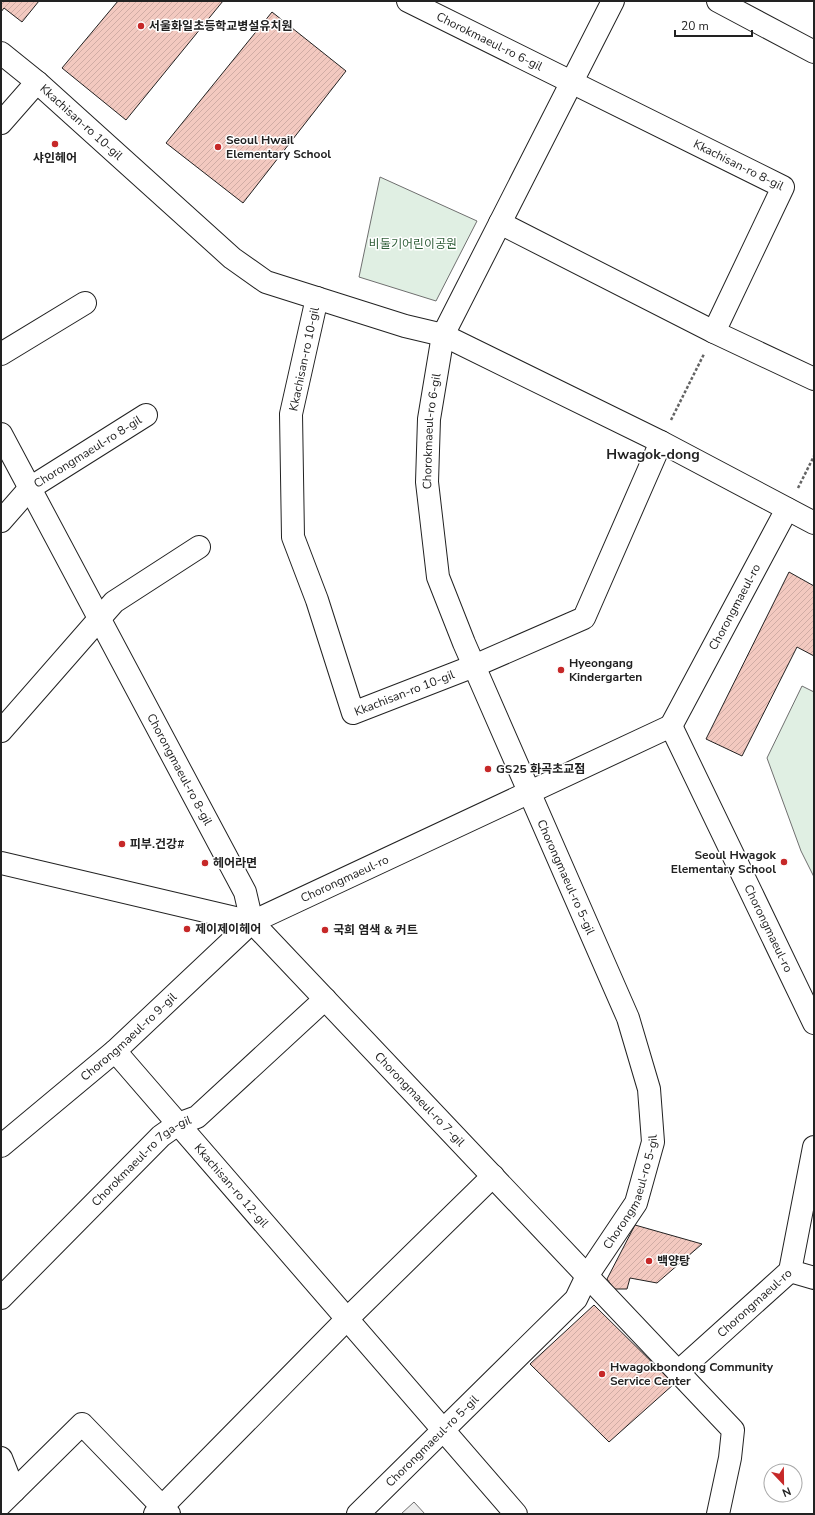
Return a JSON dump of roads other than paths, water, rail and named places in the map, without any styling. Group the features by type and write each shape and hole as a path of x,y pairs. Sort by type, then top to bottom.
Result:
{"street":[{"name":"Chorokmaeul-ro 6-gil","path":"408,1 571,82"},
{"name":"Chorokmaeul-ro 6-gil","path":"529,792 474,666 438,577 427,482 429,419 443,335 613,1"},
{"path":"718,1 814,52"},
{"name":"Kkachisan-ro 10-gil","path":"1,52 37,82 232,258 266,282 405,326 443,335 661,442 814,523"},
{"path":"1,123 37,82"},
{"name":"Kkachisan-ro 8-gil","path":"571,82 783,186 714,332"},
{"path":"500,223 714,332 814,379"},
{"name":"Kkachisan-ro 10-gil","path":"317,298 291,414 293,537 317,600 353,713 474,666 584,618 661,442"},
{"path":"1,354 85,303"},
{"name":"Chorongmaeul-ro 8-gil","path":"30,488 146,415"},
{"name":"Chorongmaeul-ro 8-gil","path":"1,434 245,892 252,922"},
{"path":"1,521 30,488"},
{"name":"Chorongmaeul-ro","path":"252,922 671,726 787,509"},
{"path":"1,731 114,602 199,547"},
{"name":"Chorongmaeul-ro","path":"671,726 814,1023"},
{"name":"Chorongmaeul-ro 5-gil","path":"358,1514 576,1299 587,1276 636,1203 653,1142 649,1090 628,1018 529,792"},
{"path":"1,863 252,922"},
{"name":"Chorongmaeul-ro 7-gil","path":"252,922 587,1276"},
{"name":"Chorongmaeul-ro 9-gil","path":"1,1146 115,1051 252,922"},
{"name":"Chorokmaeul-ro 7ga-gil","path":"1,1298 162,1136 178,1124 197,1117 325,999"},
{"name":"Kkachisan-ro 12-gil","path":"115,1051 516,1514"},
{"name":"Chorongmaeul-ro","path":"678,1372 790,1271 814,1147"},
{"path":"7,1498 82,1424 162,1512 347,1319 493,1176"},
{"path":"790,1271 814,1278"},
{"path":"587,1276 733,1430 730,1458 718,1514"},
{"path":"1,1458 7,1498"}],"place":[{"name":"서울화일초등학교병설유치원","path":"141,26"},
{"name":"샤인헤어","path":"55,144"},
{"name":"Seoul Hwail Elementary School","path":"218,147"},
{"name":"Hyeongang Kindergarten","path":"561,670"},
{"name":"GS25 화곡초교점","path":"488,769"},
{"name":"피부.건강#","path":"122,844"},
{"name":"Seoul Hwagok Elementary School","path":"784,862"},
{"name":"헤어라면","path":"205,863"},
{"name":"제이제이헤어","path":"187,929"},
{"name":"국희 염색 & 커트","path":"325,930"},
{"name":"백양탕","path":"649,1261"},
{"name":"Hwagokbondong Community Service Center","path":"602,1374"}],"district":[{"name":"Hwagok-dong","path":"653,454"}],"park label":[{"name":"비둘기어린이공원","path":"413,244"}]}
